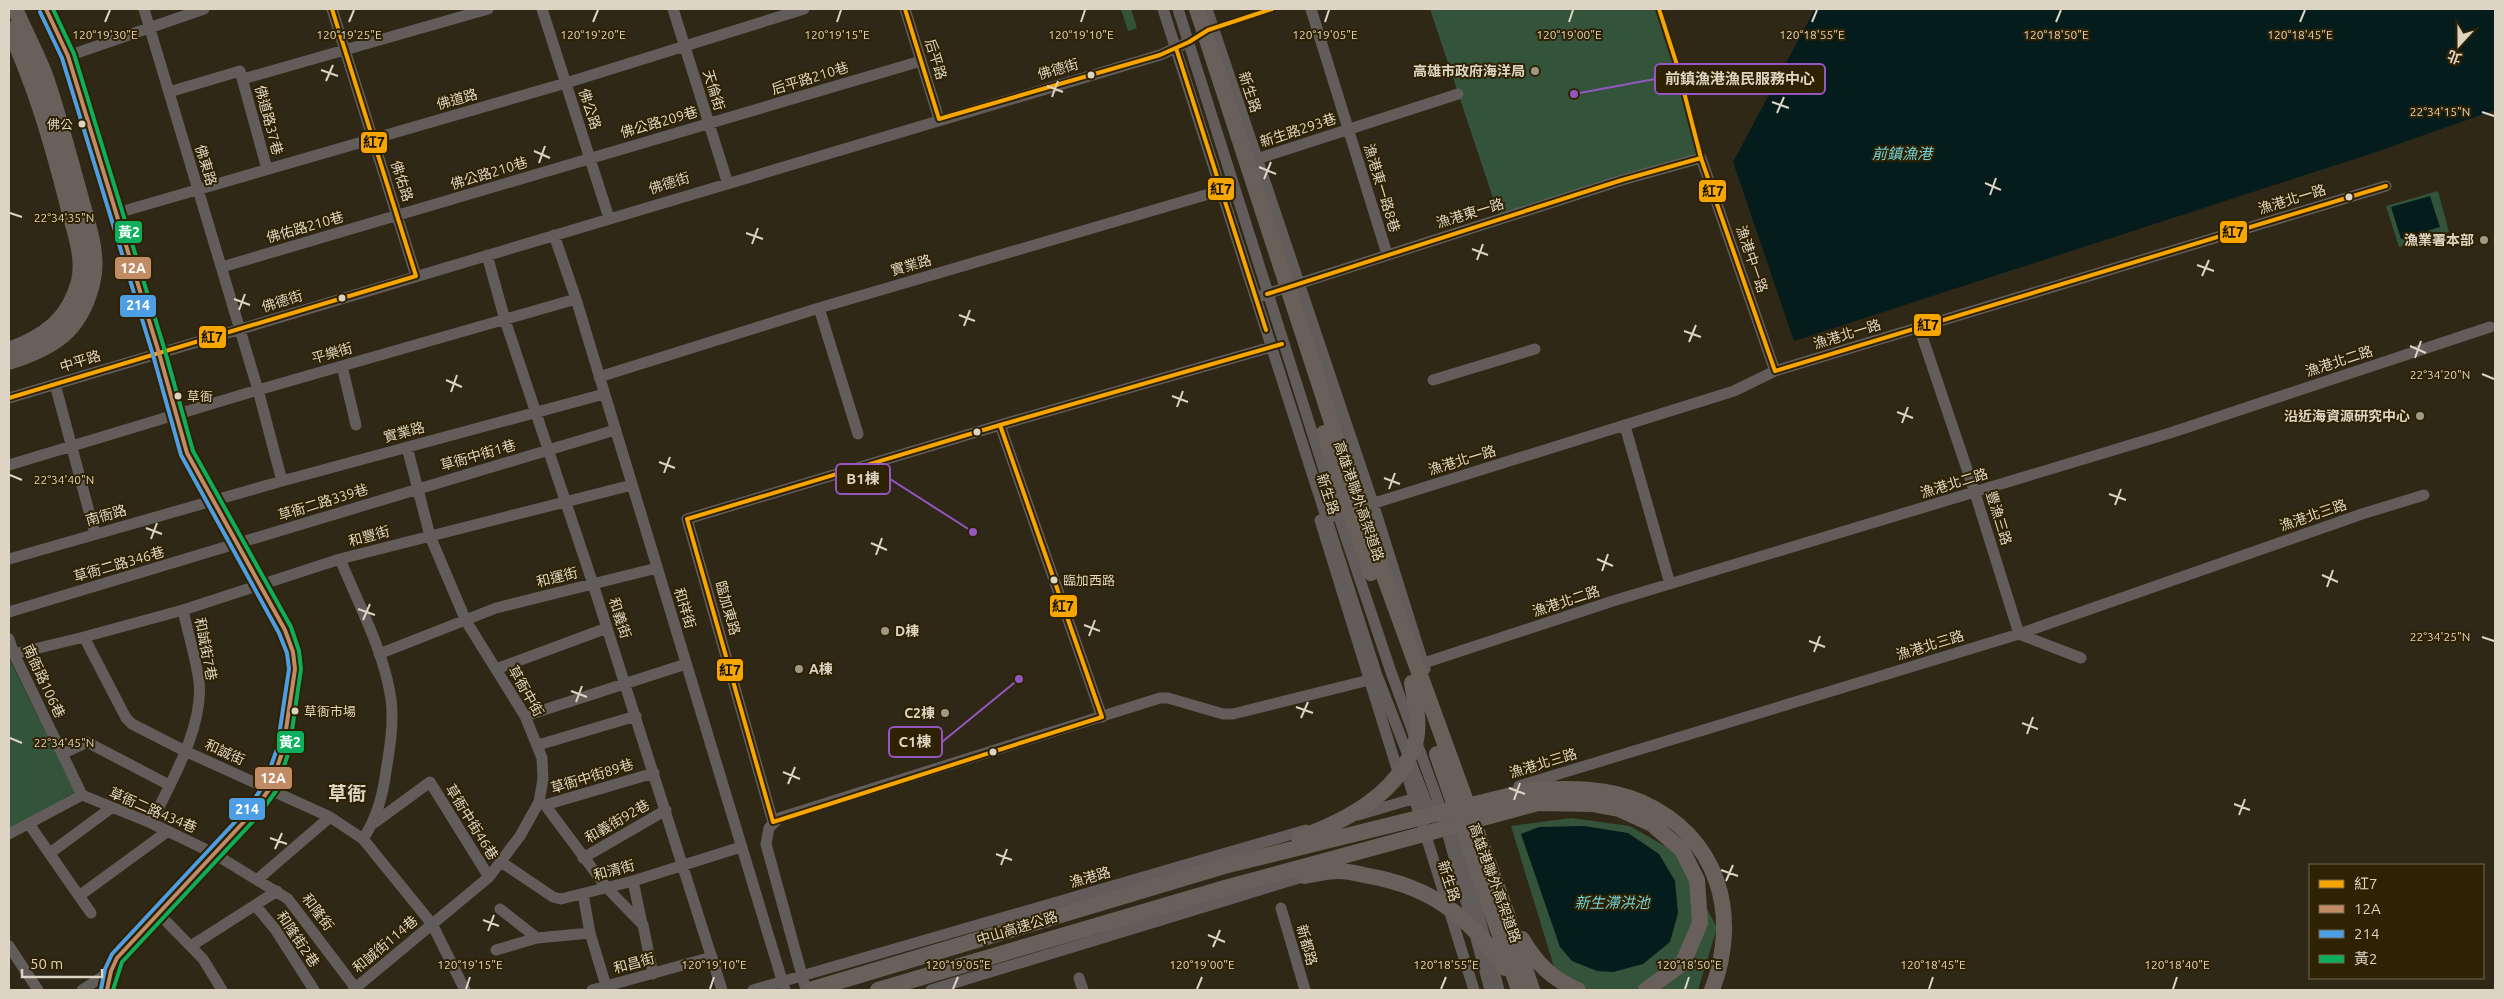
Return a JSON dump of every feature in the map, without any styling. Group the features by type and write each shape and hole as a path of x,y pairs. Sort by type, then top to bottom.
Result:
{"highway":[{"path":"9,362 45,349 63,336 78,317 90,292 94,275 93,248 67,148 46,78 15,9"},
{"name":"高雄港聯外高架道路","path":"1188,9 1353,524 1412,683 1518,990"},
{"name":"高雄港聯外高架道路","path":"1197,9 1364,522 1508,918 1532,990"},
{"path":"9,29 26,67 55,156 76,239 80,265 79,280 72,299 51,329 34,340 9,350"},
{"path":"1224,866 1328,828 1371,802 1391,784 1408,760 1416,739 1417,714 1412,683"},
{"path":"1224,866 1532,790 1570,788 1607,792 1639,801 1662,813 1690,835 1714,870 1723,902 1725,925 1724,950 1712,990"},
{"path":"1225,888 1538,803 1592,804 1619,809 1652,824 1682,850 1698,880 1700,923 1683,963 1646,990"},
{"name":"中山高速公路","path":"806,983 1224,866"},
{"path":"1225,888 1340,871 1409,886 1431,895 1467,921 1489,944 1518,990"},
{"name":"中山高速公路","path":"878,990 1225,888"},
{"path":"1508,918 1532,956 1557,981 1578,990"}],"street":[{"path":"46,9 68,56 159,353 187,454 285,630 293,652 295,669 282,750 270,788 262,802 117,958 111,971 108,990"},
{"name":"佛東路","path":"144,9 258,390"},
{"path":"68,56 204,9"},
{"name":"佛佑路","path":"332,9 416,276"},
{"path":"169,92 240,71 243,79 488,9"},
{"name":"佛公路","path":"542,9 609,218"},
{"name":"天倫街","path":"673,9 727,181"},
{"name":"佛道路","path":"117,213 566,83 804,9"},
{"name":"后平路","path":"905,9 939,119"},
{"name":"新生路","path":"1157,9 1173,49"},
{"name":"新生路","path":"1162,9 1217,191 1257,297 1329,517 1374,679 1415,798 1423,840 1467,990"},
{"name":"新生路","path":"1178,9 1233,187 1268,348 1329,517 1391,672 1435,792 1446,808"},
{"name":"新生路","path":"1207,9 1373,503 1424,663 1446,808 1490,990"},
{"name":"漁港東一路8巷","path":"1311,9 1388,254"},
{"name":"佛德街","path":"159,353 554,235 727,181 1173,49 1188,42"},
{"name":"后平路210巷","path":"708,124 921,60"},
{"name":"佛道路37巷","path":"243,79 267,169"},
{"name":"新生路293巷","path":"1257,159 1458,94"},
{"name":"佛公路209巷","path":"590,158 708,124"},
{"name":"佛公路210巷","path":"397,216 590,158"},
{"name":"漁港東一路","path":"1257,297 1622,180 1701,158"},
{"name":"漁港中一路","path":"1701,158 1775,371"},
{"name":"漁港北一路","path":"1329,517 1734,391 1775,371 2386,186"},
{"name":"實業路","path":"599,377 818,308 1233,187"},
{"name":"佛佑路210巷","path":"222,267 397,216"},
{"name":"和祥街","path":"554,235 576,300 784,986"},
{"name":"和義街","path":"487,255 505,320 636,716 722,990"},
{"name":"平樂街","path":"9,465 258,390 576,300"},
{"path":"818,308 858,434"},
{"name":"漁港北二路","path":"1424,663 1670,584 1975,493 2170,432 2490,327"},
{"name":"豐漁三路","path":"1919,328 1975,493 2019,634"},
{"path":"1102,717 1000,425 1268,348"},
{"path":"1432,380 1534,349"},
{"name":"中平路","path":"9,398 159,353"},
{"path":"342,366 356,425"},
{"path":"55,384 95,534"},
{"path":"258,390 282,481"},
{"name":"實業路","path":"212,501 407,446 604,394"},
{"name":"臨加東路","path":"773,822 687,519 1000,425"},
{"path":"1625,426 1670,584"},
{"name":"草衙中街1巷","path":"416,489 615,430"},
{"name":"草衙中街","path":"407,446 416,489 430,536 466,621 526,716 542,758 542,803 489,877 432,924"},
{"name":"和豐街","path":"363,838 374,823 385,779 392,737 391,698 379,654 340,559 632,485"},
{"name":"草衙二路339巷","path":"238,545 416,489"},
{"name":"漁港北三路","path":"1446,808 2019,634 2362,514 2424,495"},
{"name":"南衙路","path":"9,559 212,501"},
{"name":"草衙二路346巷","path":"9,612 238,545"},
{"path":"14,654 183,610 340,559"},
{"name":"和運街","path":"379,654 496,608 657,568"},
{"name":"和誠街7巷","path":"151,823 185,751 198,709 199,683 183,610"},
{"path":"496,669 607,628"},
{"path":"2019,634 2080,658"},
{"name":"和誠街","path":"84,637 126,718 132,724 185,751 270,788 330,817 363,838 432,924 465,990"},
{"name":"南衙路106巷","path":"9,639 14,654 82,795"},
{"path":"526,716 686,664"},
{"path":"806,990 806,983 766,844 766,836 773,822 1160,698 1168,698 1223,714 1233,714 1374,679"},
{"name":"新生路","path":"1374,679 1415,798"},
{"path":"538,745 636,716"},
{"path":"62,754 87,742 169,785"},
{"name":"草衙中街89巷","path":"542,803 654,773"},
{"name":"草衙中街46巷","path":"374,823 430,782 489,877"},
{"name":"漁港路","path":"753,990 806,983 1435,792"},
{"path":"9,834 82,795"},
{"name":"草衙二路434巷","path":"82,795 110,808 151,823 213,853"},
{"path":"1415,798 1430,807 1446,808"},
{"path":"542,803 607,888 642,925"},
{"path":"50,854 110,808"},
{"name":"和義街92巷","path":"583,858 666,810"},
{"path":"258,879 330,817"},
{"path":"29,824 90,913"},
{"path":"79,896 168,831"},
{"path":"931,990 1452,832"},
{"name":"新生路","path":"1452,832 1498,990"},
{"name":"新生路","path":"1423,840 1474,990"},
{"name":"和清街","path":"501,862 553,897 561,899 633,881 741,847"},
{"name":"和隆街","path":"213,853 288,899 356,989"},
{"path":"633,881 653,974"},
{"path":"191,946 276,891"},
{"path":"583,894 590,933 606,986"},
{"name":"和隆街2巷","path":"255,905 275,929 314,990"},
{"name":"新都路","path":"1281,908 1305,990"},
{"path":"500,909 538,938"},
{"path":"158,913 203,959 222,990"},
{"name":"和誠街114巷","path":"356,989 432,924"},
{"path":"496,950 538,938 590,933"},
{"path":"9,946 38,990"},
{"name":"和昌街","path":"592,990 712,957"},
{"path":"82,990 111,971"},
{"path":"1080,978 1083,990"}],"green space":[{"path":"1121,9 1131,9 1137,28 1128,31"},
{"path":"1430,9 1660,9 1701,158 1500,219"},
{"path":"2438,191 2449,232 2399,247 2386,206"},
{"path":"9,658 75,792 9,830"},
{"name":"新生滯洪池","path":"1571,818 1630,826 1680,855 1717,928 1698,990 1561,990 1511,826"}],"water":[{"name":"前鎮漁港","path":"1815,9 2495,9 2495,110 2373,153 1794,341 1733,162"},
{"path":"2430,196 2440,227 2401,239 2391,207"},
{"name":"新生滯洪池","path":"1584,826 1628,833 1659,854 1675,881 1678,913 1670,942 1643,964 1613,972 1597,971 1572,961 1560,947 1521,834 1539,827"}],"transit line":[{"name":"12A","path":"46,9 68,56 159,353 187,453 285,630 293,652 295,669 283,750 270,788 253,812 117,958 111,971 107,990"},
{"name":"黃2","path":"53,9 74,54 165,351 193,451 291,627 299,651 301,669 289,751 276,791 258,816 122,962 113,990"},
{"name":"紅7","path":"332,9 416,276"},
{"name":"紅7","path":"905,9 939,119"},
{"name":"紅7","path":"939,119 1160,55 1189,42 1208,30 1272,9"},
{"name":"紅7","path":"1659,9 1677,65 1701,158 1775,371"},
{"name":"214","path":"40,12 62,58 153,355 181,455 279,633 287,653 289,669 277,749 264,785 248,808 112,954 105,969 101,989"},
{"name":"紅7","path":"1176,48 1266,330"},
{"name":"紅7","path":"1267,294 1622,180 1701,158"},
{"name":"紅7","path":"1775,371 2386,186"},
{"name":"紅7","path":"9,398 416,276"},
{"name":"紅7","path":"687,519 1000,425 1282,344"},
{"name":"紅7","path":"1000,425 1102,717"},
{"name":"紅7","path":"687,519 773,822"},
{"name":"紅7","path":"773,822 1102,717"}],"place":[{"name":"高雄市政府海洋局","path":"1535,71"},
{"name":"前鎮漁港漁民服務中心","path":"1574,94"},
{"name":"佛公","path":"82,124"},
{"name":"漁業署本部","path":"2484,240"},
{"name":"草衙","path":"178,396"},
{"name":"沿近海資源研究中心","path":"2420,416"},
{"name":"B1棟","path":"973,532"},
{"name":"臨加西路","path":"1054,580"},
{"name":"D棟","path":"885,631"},
{"name":"A棟","path":"799,669"},
{"name":"C1棟","path":"1019,679"},
{"name":"草衙市場","path":"295,711"},
{"name":"C2棟","path":"945,713"}],"district":[{"name":"草衙","path":"347,793"}]}
